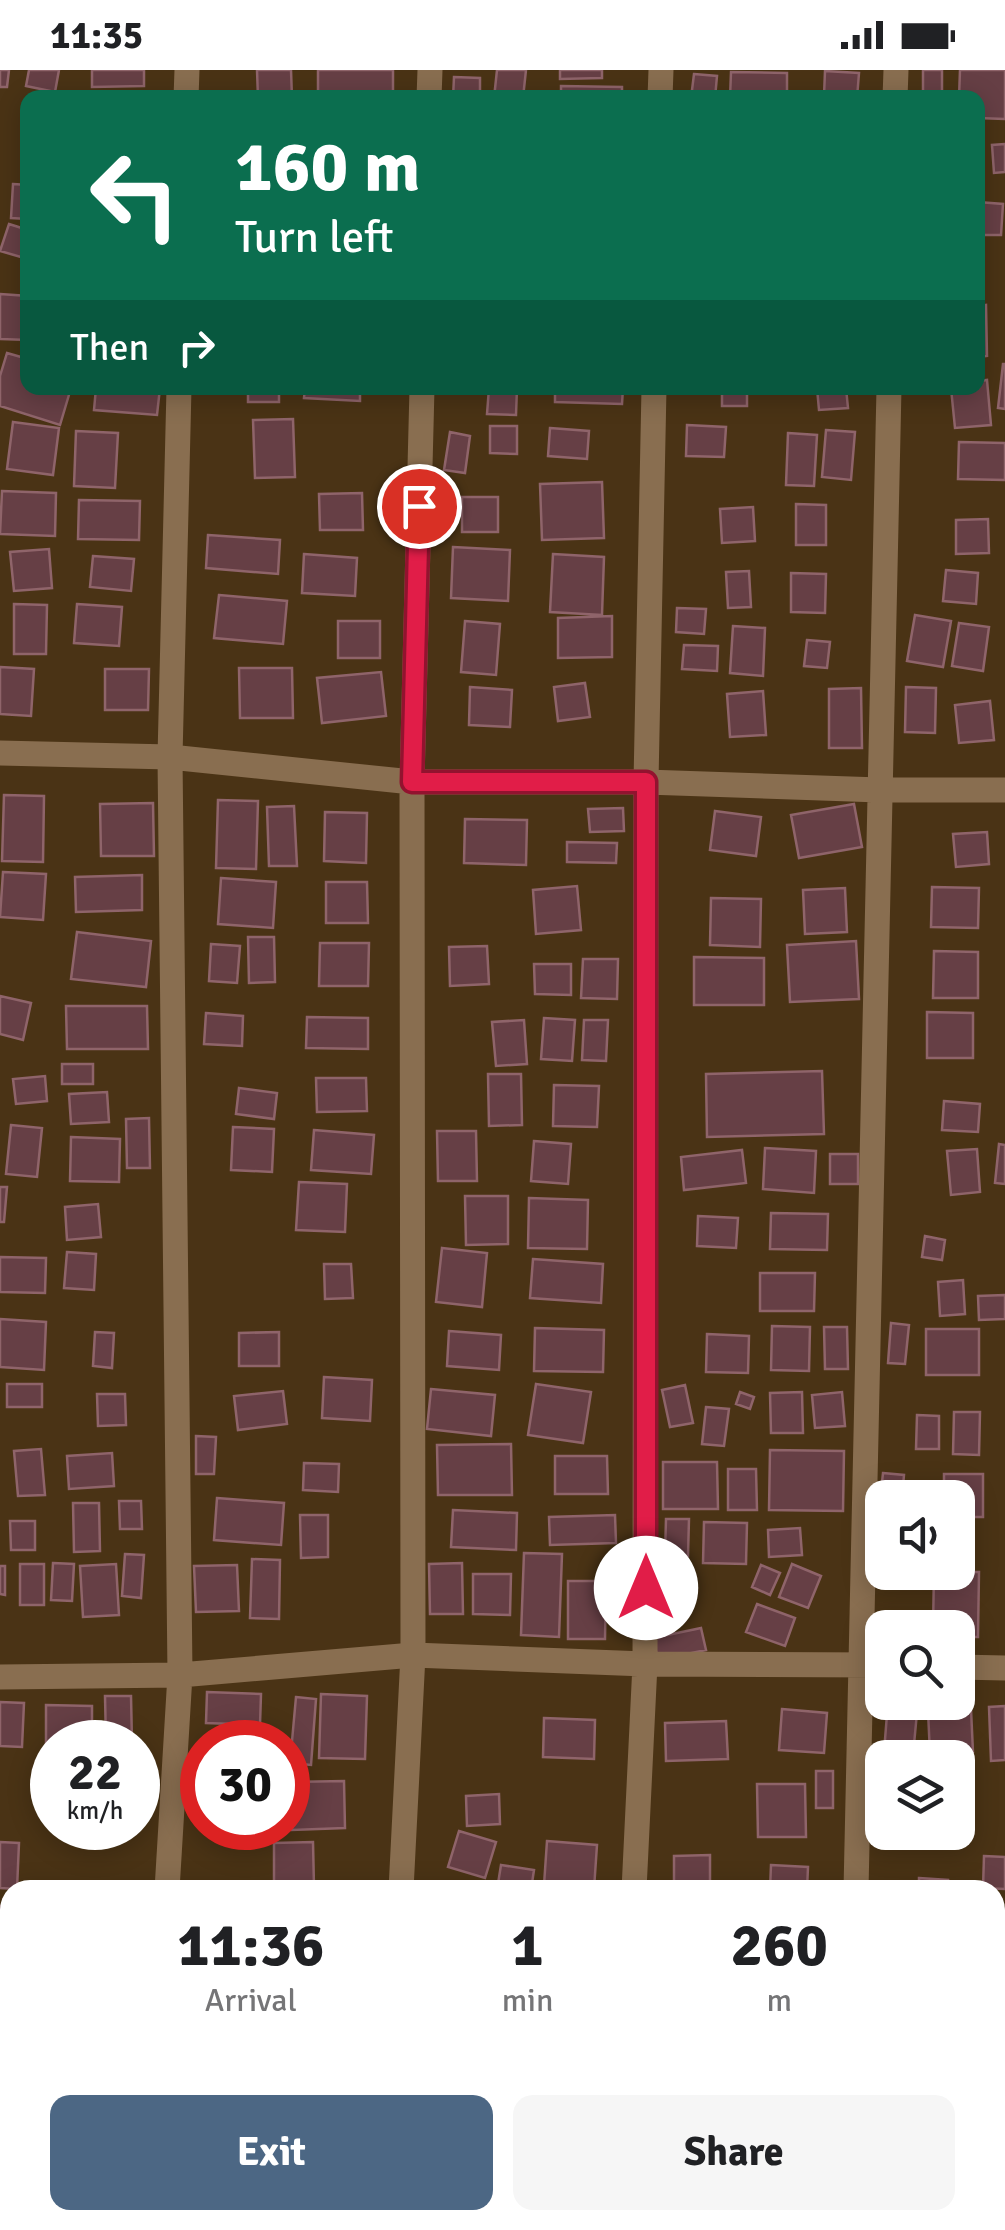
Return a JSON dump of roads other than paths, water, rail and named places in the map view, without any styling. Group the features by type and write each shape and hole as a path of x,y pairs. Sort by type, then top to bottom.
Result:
{"street":[{"path":"168,1880 180,1675 170,757 179,395"},
{"path":"402,1880 413,1655 412,782 422,395"},
{"path":"635,1880 646,1664 646,782 654,395"},
{"path":"872,1610 880,790 889,395"},
{"path":"0,753 170,757 412,782 646,782 1005,790"},
{"path":"0,1676 180,1675 413,1655 646,1664 865,1664"},
{"path":"975,1667 1005,1668"},
{"path":"857,1880 868,1720"}]}
